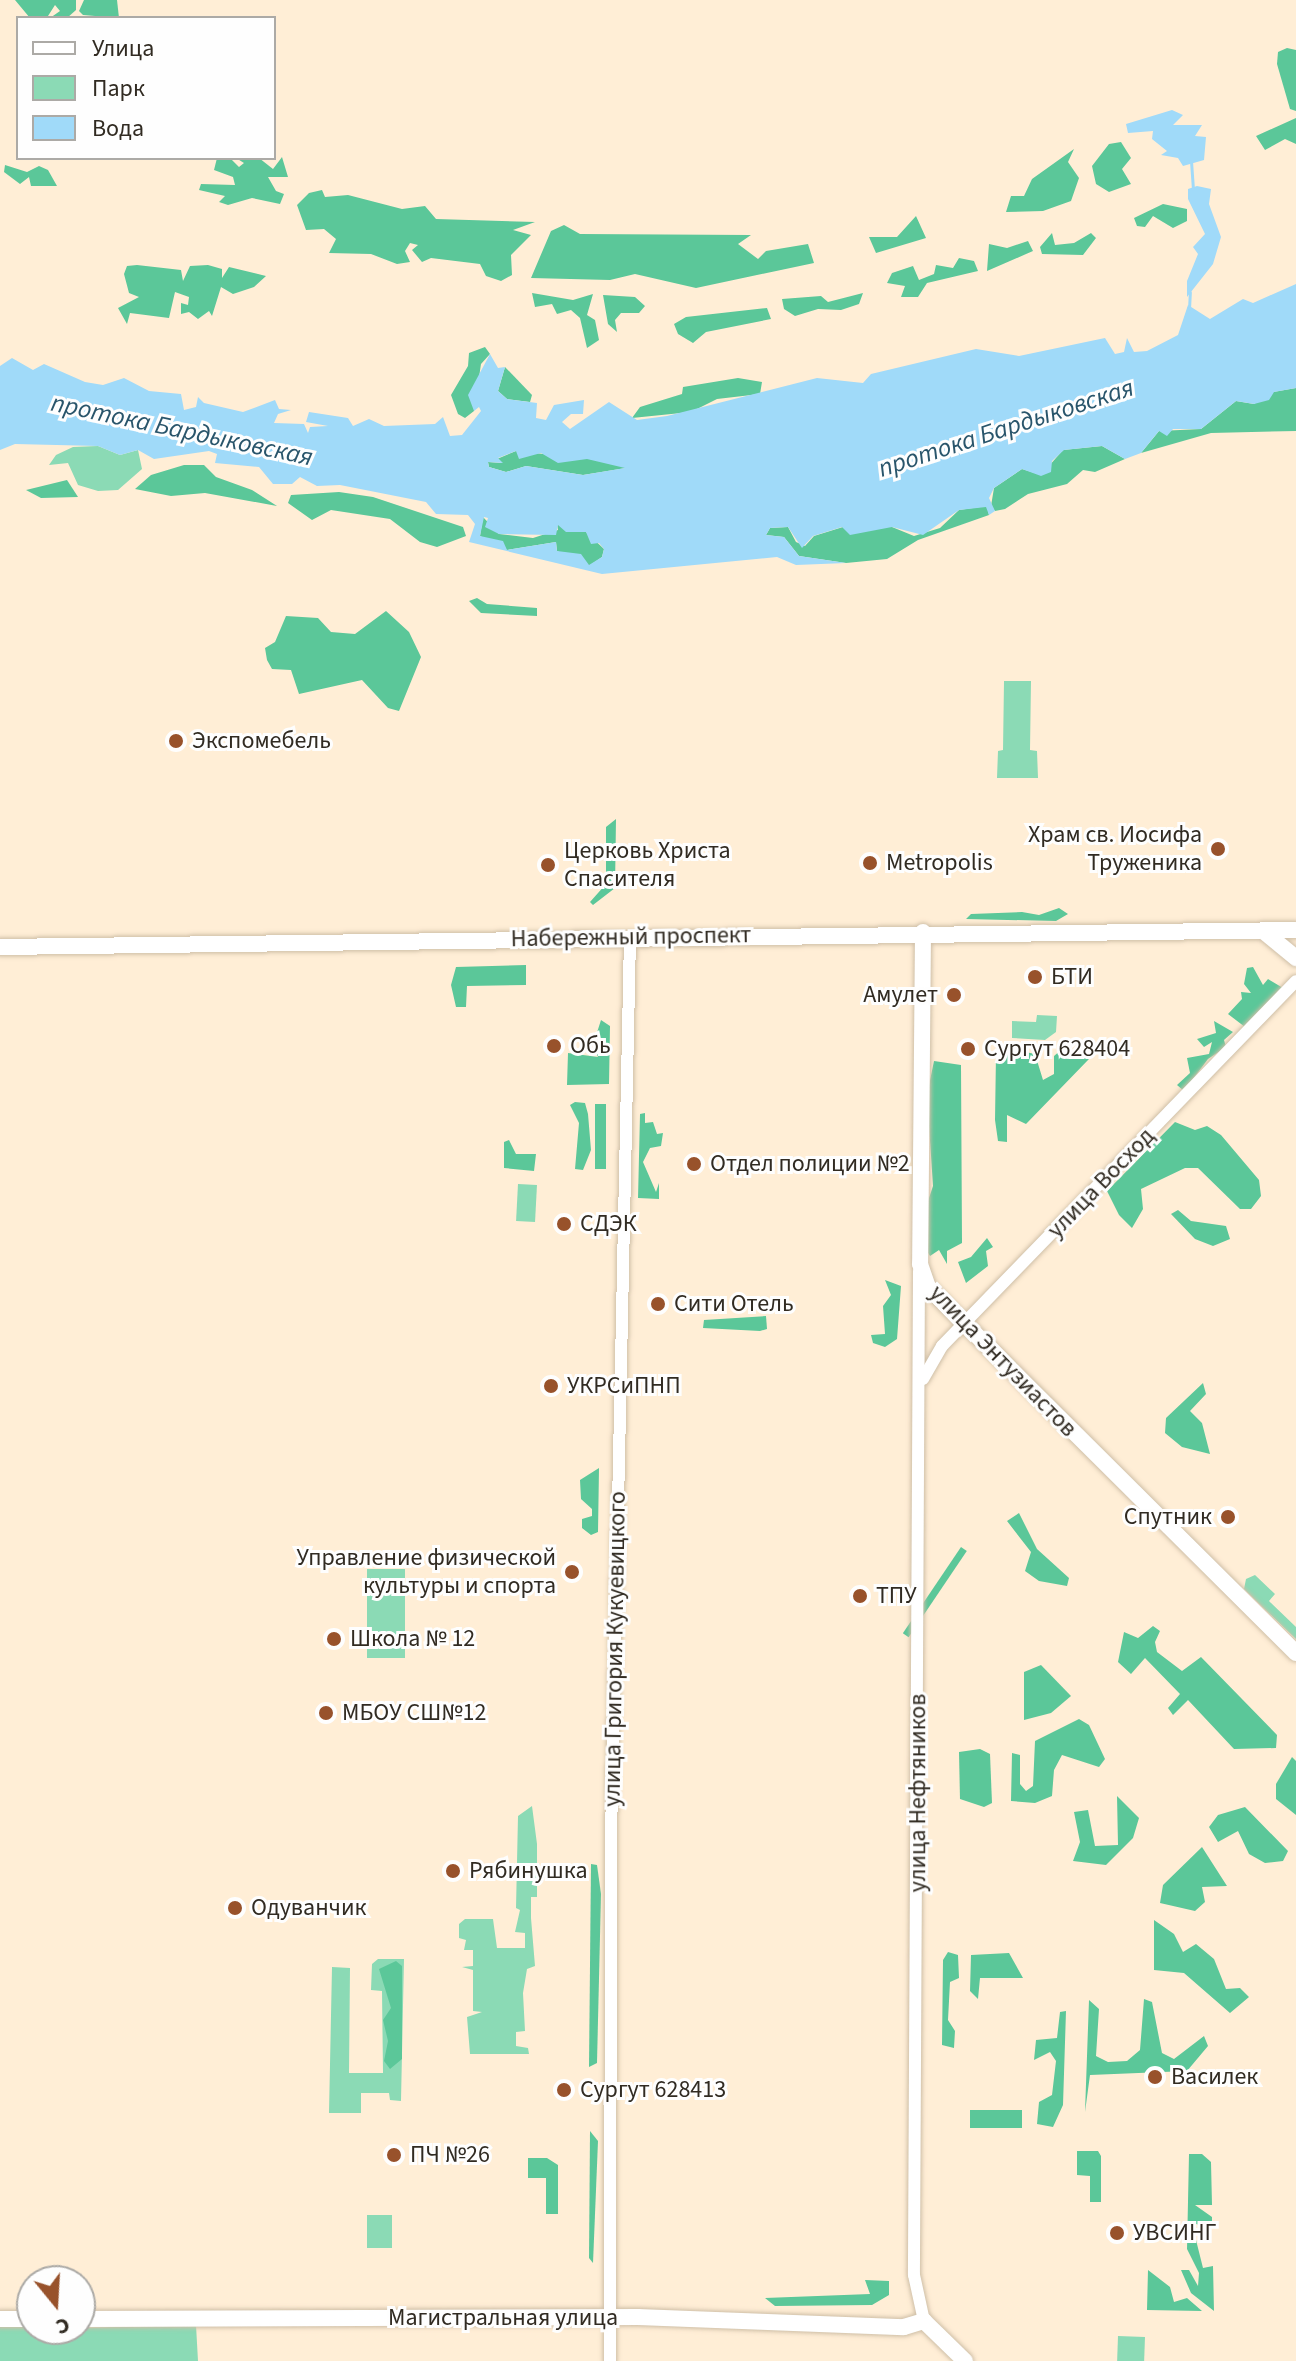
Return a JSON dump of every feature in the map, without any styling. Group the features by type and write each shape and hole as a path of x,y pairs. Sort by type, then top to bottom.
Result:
{"main road":[{"path":"1261,930 1296,958"},
{"name":"Набережный проспект","path":"0,947 923,932 1296,930"},
{"name":"улица Энтузиастов","path":"923,932 920,1264 928,1287 1296,1653"},
{"name":"Магистральная улица","path":"96,2319 609,2319 904,2327 924,2321"},
{"path":"924,2321 965,2361"}],"street":[{"name":"улица Григория Кукуевицкого","path":"610,2361 611,1821 630,937"},
{"name":"улица Восход","path":"919,1394 934,1355 1296,981"},
{"name":"улица Нефтяников","path":"920,1264 914,2275 916,2301 924,2321"}],"green space":[{"path":"15,0 76,0 76,10 69,16 53,16 60,11 55,5 48,16 28,16"},
{"path":"84,0 117,0 119,16 83,15 79,11"},
{"path":"1287,48 1296,50 1296,111 1290,109 1277,64 1278,52"},
{"path":"1296,118 1296,144 1285,139 1265,150 1256,136"},
{"path":"1121,142 1131,158 1122,169 1131,184 1109,192 1096,184 1092,166 1109,144"},
{"path":"1074,149 1068,162 1079,178 1071,201 1043,211 1006,212 1011,196 1024,196 1032,179"},
{"path":"282,157 288,177 268,177 276,191 284,194 280,204 252,198 228,205 219,202 225,196 199,190 201,184 235,185 233,177 214,170 216,160 232,160 239,167 244,163 239,160 262,160 273,169"},
{"path":"5,165 27,172 39,166 48,170 57,186 31,186 29,177 20,184 4,172"},
{"path":"322,190 325,197 348,195 402,209 425,206 436,219 535,222 513,230 531,235 511,255 512,275 501,281 486,276 480,264 431,258 422,262 412,250 418,245 410,243 405,251 410,262 397,264 371,254 329,253 336,239 324,229 306,230 297,205 309,193"},
{"path":"1163,204 1187,209 1187,221 1173,228 1153,216 1145,227 1137,226 1134,218"},
{"path":"916,216 926,238 876,253 869,237 897,237"},
{"path":"564,225 580,234 751,235 738,244 758,259 766,251 808,244 814,263 696,288 635,274 610,280 531,278 551,231"},
{"path":"1052,233 1055,245 1074,243 1091,233 1096,238 1083,255 1042,254 1040,247"},
{"path":"1028,241 1033,251 987,271 989,244 1007,248"},
{"path":"959,258 974,261 978,271 927,283 918,297 901,297 905,286 887,283 892,273 913,266 919,280 934,274 936,265 953,268"},
{"path":"208,265 222,269 222,278 229,267 266,276 254,287 233,294 221,287 212,316 209,311 198,319 189,312 181,314 181,303 188,305 189,297 175,292 169,318 130,313 127,324 118,308 139,297 129,293 124,274 127,266 181,270 183,281 190,266"},
{"path":"532,293 573,300 593,294 587,315 595,320 599,340 587,348 580,318 571,310 557,314 552,304 535,307"},
{"path":"863,293 859,304 841,310 818,309 795,316 784,309 782,299 821,296 828,302"},
{"path":"603,295 635,297 645,306 639,313 621,313 615,320 617,332 608,324"},
{"path":"767,308 771,319 706,332 693,343 678,334 674,324 686,317"},
{"path":"485,347 490,354 481,364 474,411 465,418 458,414 451,395 468,366 469,353"},
{"path":"505,367 532,395 530,402 507,399 498,391"},
{"path":"738,378 762,382 760,394 717,399 691,412 632,418 640,407 682,394 683,387"},
{"path":"1296,388 1296,431 1211,433 1141,453 1159,431 1201,429 1236,401 1254,404 1273,392"},
{"path":"98,446 120,455 138,450 142,469 118,490 98,491 78,485 68,463 49,465 56,455 73,447"},
{"path":"1102,446 1125,459 1095,472 1083,470 1067,484 1028,494 1005,509 995,511 991,506 994,488 1022,469 1041,475 1063,450"},
{"path":"516,451 617,462 626,468 583,475 526,466 506,472 489,467 488,462 502,463 497,459"},
{"path":"184,465 204,465 216,477 252,490 277,506 205,493 171,496 135,489 151,475"},
{"path":"67,480 78,497 41,498 26,490"},
{"path":"339,492 373,497 463,527 466,536 437,547 420,542 390,519 331,510 312,520 288,503 291,495"},
{"path":"987,506 989,515 918,540 887,559 846,563 799,556 784,537 766,535 770,528 788,527 796,542 805,546 814,536 843,527 892,527 914,536 940,528 959,510"},
{"path":"483,517 499,534 533,538 558,530 557,524 586,532 604,549 602,557 589,566 557,551 556,542 507,550 480,536"},
{"path":"477,598 487,604 537,608 537,616 481,613 469,601"},
{"path":"386,611 409,632 421,657 399,711 388,708 362,680 299,694 291,670 272,669 267,660 265,648 275,642 286,616 318,618 331,632 355,634"},
{"path":"1004,681 1031,681 1030,750 1037,751 1038,778 997,778 998,751 1003,750"},
{"path":"616,819 615,888 593,905 590,902 606,884 606,827"},
{"path":"1059,908 1068,914 1056,921 966,919 971,914 1022,912 1039,915"},
{"path":"526,965 526,985 467,986 466,1007 456,1007 451,985 456,967"},
{"path":"1253,967 1263,985 1268,979 1283,988 1245,1027 1228,1014 1242,999 1241,992 1251,993 1244,984 1247,968"},
{"path":"1037,1015 1057,1016 1056,1032 1045,1040 1012,1038 1012,1021 1036,1022"},
{"path":"601,1020 610,1026 609,1084 567,1085 568,1053 598,1057 593,1045"},
{"path":"1214,1021 1233,1032 1224,1040 1226,1047 1208,1059 1184,1091 1177,1085 1190,1073 1187,1058 1209,1054 1212,1042 1204,1047 1197,1039 1216,1033"},
{"path":"1002,1045 1009,1051 1009,1063 1021,1051 1035,1054 1043,1080 1054,1074 1054,1056 1061,1050 1089,1059 1026,1124 1007,1115 1007,1142 998,1141 995,1120 996,1054"},
{"path":"934,1061 961,1065 962,1243 947,1251 947,1264 939,1250 930,1256 927,1251 927,1204 933,1186 927,1095"},
{"path":"585,1103 588,1114 591,1150 583,1170 575,1169 579,1123 570,1105"},
{"path":"595,1104 606,1104 606,1169 595,1169"},
{"path":"645,1113 645,1123 653,1122 657,1134 663,1133 661,1146 650,1148 643,1162 656,1192 659,1183 659,1199 638,1198 640,1114"},
{"path":"1175,1122 1195,1130 1207,1126 1221,1135 1259,1180 1261,1196 1251,1209 1240,1209 1198,1168 1185,1168 1141,1189 1143,1209 1132,1228 1119,1215 1107,1191"},
{"path":"509,1140 516,1154 536,1154 534,1171 504,1168 504,1142"},
{"path":"518,1184 537,1185 535,1222 516,1221"},
{"path":"1178,1210 1191,1221 1226,1226 1230,1239 1213,1246 1195,1239 1171,1214"},
{"path":"987,1238 993,1247 986,1251 988,1266 966,1283 958,1262 971,1257"},
{"path":"885,1280 901,1286 897,1339 885,1347 873,1343 871,1335 885,1334 883,1306 891,1295"},
{"path":"766,1316 767,1329 760,1331 703,1328 704,1320"},
{"path":"1203,1383 1206,1394 1190,1411 1202,1423 1210,1454 1182,1447 1165,1433 1166,1418"},
{"path":"599,1468 598,1532 591,1535 582,1528 582,1519 592,1516 592,1509 581,1499 580,1480"},
{"path":"1019,1513 1037,1549 1069,1578 1067,1586 1039,1581 1025,1571 1031,1552 1007,1521"},
{"path":"961,1547 967,1551 909,1637 903,1633"},
{"path":"367,1569 405,1569 405,1658 367,1658"},
{"path":"1255,1575 1275,1594 1269,1601 1296,1627 1296,1639 1244,1589 1246,1579"},
{"path":"1153,1626 1160,1631 1155,1642 1157,1652 1182,1671 1201,1657 1277,1735 1276,1748 1234,1749 1188,1700 1173,1715 1168,1708 1180,1694 1145,1658 1131,1674 1118,1662 1124,1632 1138,1638"},
{"path":"1041,1665 1071,1696 1051,1713 1024,1720 1024,1672"},
{"path":"1079,1719 1089,1725 1105,1759 1099,1767 1062,1755 1054,1770 1052,1796 1035,1803 1011,1801 1012,1753 1020,1755 1020,1784 1026,1791 1033,1786 1035,1741"},
{"path":"980,1749 990,1754 992,1803 984,1807 960,1799 959,1752"},
{"path":"1292,1757 1296,1761 1296,1815 1276,1799 1276,1784"},
{"path":"1117,1796 1139,1818 1133,1838 1106,1865 1073,1861 1080,1842 1074,1812 1088,1810 1095,1846 1118,1845"},
{"path":"532,1806 537,1844 537,1897 531,1897 535,1966 527,1969 523,1993 525,2031 516,2032 516,2046 528,2048 529,2054 470,2054 467,2017 482,2012 473,2011 473,1970 462,1967 473,1966 473,1950 464,1950 466,1940 459,1938 459,1924 465,1919 493,1919 497,1948 525,1948 525,1933 515,1932 520,1910 516,1908 518,1816"},
{"path":"1245,1807 1288,1851 1283,1861 1265,1863 1249,1854 1238,1831 1218,1842 1209,1827 1218,1815"},
{"path":"1202,1847 1227,1886 1202,1887 1205,1902 1195,1911 1160,1903 1163,1885"},
{"path":"591,1864 597,1865 601,1894 597,2063 589,2067"},
{"path":"1154,1920 1174,1934 1183,1952 1196,1944 1214,1959 1226,1989 1240,1988 1249,1997 1230,2013 1184,1973 1154,1970"},
{"path":"948,1952 958,1955 959,1978 950,1982 948,2020 955,2031 954,2048 942,2045 943,1960"},
{"path":"1009,1953 1023,1978 980,1978 978,1999 970,1991 971,1955"},
{"path":"378,1959 404,1959 401,2101 390,2100 389,2093 361,2093 361,2113 329,2113 332,1967 350,1968 349,2073 383,2073 382,1991 371,1990 372,1964"},
{"path":"396,1961 402,1966 402,2059 390,2069 384,2061 388,2041 383,2020 391,2008 379,1969"},
{"path":"1144,1999 1152,2002 1162,2053 1174,2059 1204,2036 1208,2046 1187,2071 1090,2075 1085,2112 1089,2000 1099,2009 1096,2056 1108,2062 1127,2061 1140,2050"},
{"path":"1066,2011 1063,2105 1053,2127 1037,2124 1039,2102 1052,2095 1056,2061 1050,2052 1034,2060 1036,2040 1057,2038 1060,2012"},
{"path":"970,2110 1022,2110 1022,2128 970,2128"},
{"path":"590,2131 598,2141 593,2263 589,2258"},
{"path":"1077,2151 1098,2151 1101,2156 1101,2202 1090,2202 1090,2176 1077,2175"},
{"path":"1189,2154 1202,2154 1211,2162 1212,2205 1195,2205 1212,2217 1212,2228 1196,2224 1195,2236 1203,2268 1213,2266 1214,2311 1191,2293 1181,2270 1189,2270 1198,2286 1199,2273 1187,2249"},
{"path":"528,2158 547,2158 558,2165 558,2214 546,2214 546,2178 528,2178"},
{"path":"367,2215 392,2215 392,2248 367,2248"},
{"path":"1148,2270 1170,2287 1174,2302 1187,2298 1202,2311 1147,2310"},
{"path":"865,2280 889,2281 889,2295 872,2305 775,2306 765,2298 870,2294"},
{"path":"0,2324 16,2324 16,2345 96,2345 96,2327 196,2325 198,2361 0,2361"},
{"path":"1118,2336 1145,2337 1144,2361 1117,2361"}],"water":[{"path":"1172,110 1183,115 1173,125 1202,125 1195,136 1206,137 1204,160 1183,166 1178,158 1161,155 1167,151 1152,139 1153,131 1128,133 1126,124"},
{"path":"1197,186 1211,189 1209,204 1221,237 1213,264 1187,297 1187,281 1198,254 1193,247 1205,234 1188,199 1188,189"},
{"name":"протока Бардыковская","path":"1296,284 1296,388 1274,392 1269,400 1254,404 1236,401 1201,429 1173,429 1167,436 1159,431 1141,453 1125,459 1102,446 1064,450 1052,461 1051,472 1041,476 1022,469 994,488 989,498 995,511 989,515 986,507 959,510 923,535 892,527 850,535 842,527 813,536 802,548 788,527 770,528 766,535 784,537 799,556 846,563 796,565 777,557 602,574 469,542 475,524 468,515 436,514 426,502 340,485 317,486 300,477 292,484 273,484 259,467 215,463 217,454 209,451 154,459 138,450 120,455 98,446 15,444 0,450 0,366 12,358 33,370 44,364 85,382 103,385 124,378 149,391 181,394 184,410 196,407 198,397 204,403 243,412 275,400 279,409 291,410 278,414 274,423 304,424 308,433 310,427 328,426 306,422 309,412 348,418 353,426 369,419 384,426 435,424 443,417 450,436 462,435 481,411 479,407 474,411 468,395 490,354 498,368 505,367 498,391 507,399 537,403 536,418 546,420 554,405 584,400 583,414 571,414 562,422 570,429 609,402 637,420 667,416 817,378 863,383 871,374 976,349 1019,356 1105,338 1115,354 1124,352 1127,338 1134,352 1147,351 1178,335 1188,305 1210,319 1243,299 1253,303","holes":["516,451 519,459 541,453 558,463 587,459 625,468 583,475 526,466 506,472 489,467 488,462 503,463 498,458","484,517 488,518 485,527 499,534 556,535 558,525 566,532 586,532 591,544 599,543 604,549 602,557 589,565 581,554 557,551 556,542 507,550 503,541 480,536"]}],"waterway":[{"path":"1191,161 1193,189"},
{"path":"1189,309 1190,292"}],"place":[{"name":"Экспомебель","path":"176,741"},
{"name":"Храм св. Иосифа Труженика","path":"1218,849"},
{"name":"Metropolis","path":"870,863"},
{"name":"Церковь Христа Спасителя","path":"548,865"},
{"name":"БТИ","path":"1035,977"},
{"name":"Амулет","path":"954,995"},
{"name":"Обь","path":"554,1046"},
{"name":"Сургут 628404","path":"968,1049"},
{"name":"Отдел полиции №2","path":"694,1164"},
{"name":"СДЭК","path":"564,1224"},
{"name":"Сити Отель","path":"658,1304"},
{"name":"УКРСиПНП","path":"551,1386"},
{"name":"Спутник","path":"1228,1517"},
{"name":"Управление физической культуры и спорта","path":"572,1572"},
{"name":"ТПУ","path":"860,1596"},
{"name":"Школа № 12","path":"334,1639"},
{"name":"МБОУ СШ№12","path":"326,1713"},
{"name":"Рябинушка","path":"453,1871"},
{"name":"Одуванчик","path":"235,1908"},
{"name":"Василек","path":"1155,2077"},
{"name":"Сургут 628413","path":"564,2090"},
{"name":"ПЧ №26","path":"394,2155"},
{"name":"УВСИНГ","path":"1117,2233"}]}
